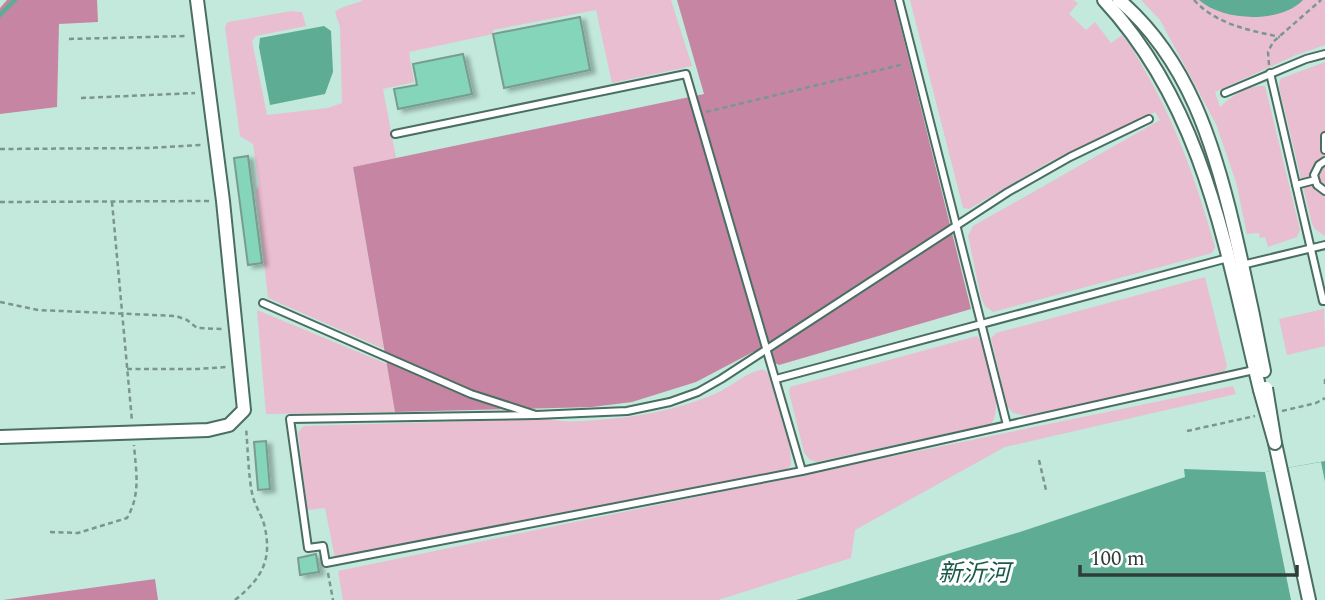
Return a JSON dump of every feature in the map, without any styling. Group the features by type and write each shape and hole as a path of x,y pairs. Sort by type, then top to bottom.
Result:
{"street":[{"path":"0,437 208,430 229,425 244,410 223,201 197,0"},
{"path":"1104,0 1148,53 1184,120 1235,262"},
{"path":"1119,0 1141,19 1167,52 1200,113 1213,147 1235,262 1309,600"},
{"path":"1184,120 1200,113"},
{"path":"1197,152 1213,147"}],"lane":[{"path":"899,0 1007,425"},
{"path":"1225,93 1270,73 1325,54"},
{"path":"1270,73 1325,301"},
{"path":"395,134 686,74 802,471"},
{"path":"1149,119 1070,157 1008,192 698,392 670,402 627,411 290,419 308,548 323,546 326,563 802,471 1259,369"},
{"path":"1325,136 1325,150"},
{"path":"1325,161 1316,169 1315,180 1325,191"},
{"path":"1296,185 1315,180"},
{"path":"776,379 981,324 1235,262 1325,245"},
{"path":"263,303 471,394 536,415"}],"path":[{"path":"1194,0 1212,16 1245,29 1280,37"},
{"path":"1270,73 1268,52 1280,37 1321,0"},
{"path":"69,39 201,35"},
{"path":"698,114 914,61"},
{"path":"81,98 209,93"},
{"path":"0,149 149,148 215,144"},
{"path":"0,202 223,201"},
{"path":"50,532 78,533 127,518 134,506 138,488 112,202"},
{"path":"0,302 37,310 176,316 197,328 207,330 236,328"},
{"path":"127,369 198,369 240,365"},
{"path":"1325,379 1325,387"},
{"path":"235,600 251,587 263,570 266,560 264,524 253,495 244,410"},
{"path":"1039,460 1045,490"},
{"path":"326,563 333,600"}],"shaded area":[{"path":"7,0 97,0 98,22 59,24 57,107 0,114 0,8"},
{"path":"363,0 671,0 692,66 612,83 596,10 493,30 493,34 409,52 414,82 383,89 396,158 353,167 384,349 268,298 253,144 240,136 225,27 228,22 292,11 302,12 306,26 256,36 252,41 267,115 328,108 342,103 340,27 335,12"},
{"path":"677,0 894,0 971,309 779,365 753,352 696,382 632,402 592,407 395,412 353,167 704,94"},
{"path":"910,0 1073,0 1078,3 1069,14 1086,30 1095,22 1111,43 1122,35 1148,76 1178,138 1209,225 1215,247 1212,253 993,312 985,306 968,236 973,226 1160,120 1155,112 1049,162 969,209 963,208"},
{"path":"1141,0 1325,0 1325,45 1296,55 1215,92 1220,107 1241,92 1265,86 1300,230 1297,237 1268,247 1265,237 1260,238 1259,233 1247,234 1236,182 1216,124 1160,20"},
{"path":"1325,62 1325,236 1312,224 1279,87 1280,79"},
{"path":"1205,277 1227,366 1224,372 1027,416 1013,413 1007,406 991,338 996,333"},
{"path":"1324,309 1325,346 1287,355 1279,319"},
{"path":"257,310 387,364 395,412 266,414"},
{"path":"977,336 981,341 995,396 995,416 991,424 816,462 809,459 804,452 790,387"},
{"path":"763,369 768,373 790,448 791,465 787,470 335,558 325,508 307,510 298,432 304,426 548,419 572,421 628,417 700,400"},
{"path":"1233,386 1236,394 1005,447 855,530 851,558 718,600 343,600 338,571"},
{"path":"155,579 158,600 3,600"}],"water":[{"path":"1199,0 1303,0 1280,13 1251,17 1222,12"},
{"path":"324,26 331,31 333,72 325,94 270,105 259,47 260,38"},
{"name":"新沂河","path":"1325,461 1325,600 796,600 1020,532 1185,477 1184,469 1265,472"}],"pier":[{"path":"1321,462 1325,482 1325,600 1291,600 1265,472"}],"building":[{"path":"580,17 590,70 504,88 493,34"},
{"path":"463,54 472,94 398,109 394,89 417,85 413,64"},
{"path":"248,156 262,263 248,265 234,158"},
{"path":"266,441 270,489 258,490 254,442"},
{"path":"316,554 319,572 300,575 298,558"}],"waterway":[{"path":"0,15 15,0"}]}
